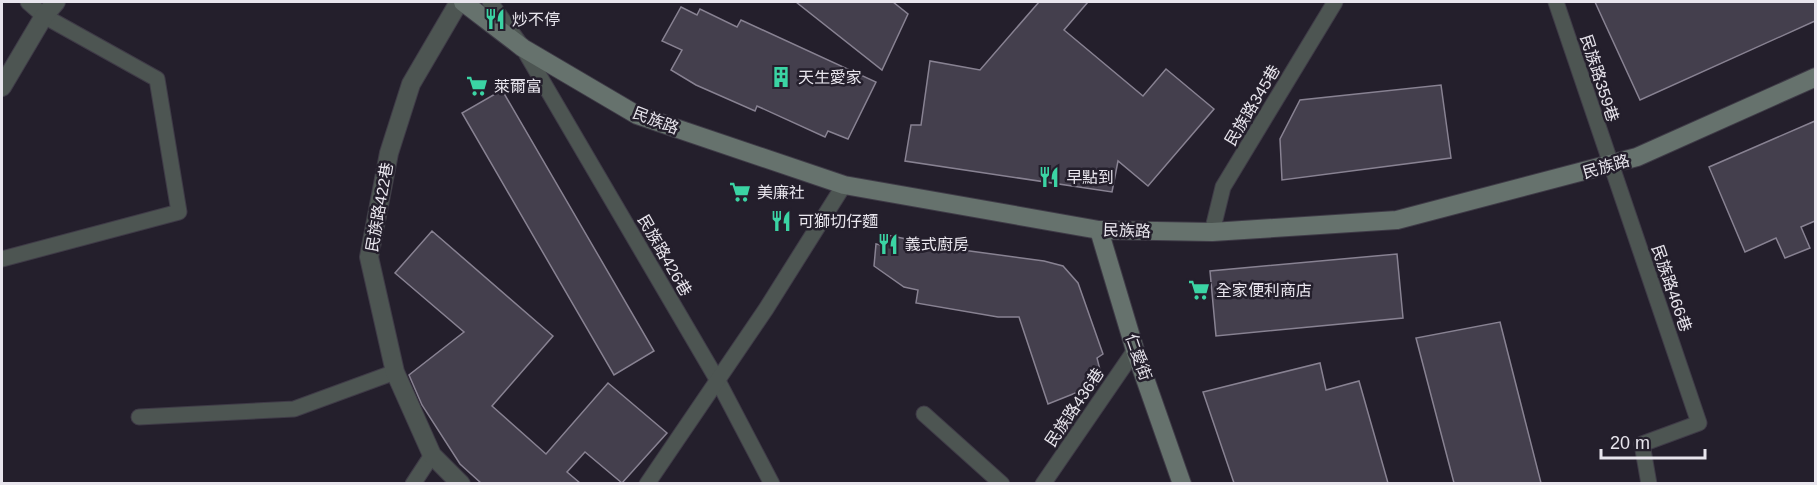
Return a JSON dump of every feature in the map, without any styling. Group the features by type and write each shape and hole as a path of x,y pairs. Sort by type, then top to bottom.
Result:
{"street":[{"path":"2,87 44,16 56,2"},
{"name":"民族路","path":"461,2 523,48 637,115 844,185 1099,230 1212,232 1397,220 1611,166 1637,157 1815,77"},
{"name":"民族路422巷","path":"432,455 395,372 369,257 389,153 411,84 461,2"},
{"name":"仁愛街","path":"1099,230 1135,350 1182,483"},
{"path":"432,455 461,483"}],"lane":[{"path":"2,259 179,212 157,79 44,16 28,2"},
{"name":"民族路426巷","path":"490,2 523,48 718,381 772,483"},
{"name":"民族路345巷","path":"1212,232 1223,187 1335,2"},
{"name":"民族路359巷","path":"1556,2 1611,166"},
{"name":"民族路466巷","path":"1611,166 1699,423 1642,444 1649,483"},
{"path":"647,483 766,309 844,185"},
{"name":"民族路436巷","path":"1043,483 1135,350"},
{"path":"140,417 294,409 395,372"},
{"path":"924,414 1002,483"},
{"path":"412,483 432,455"}],"building":[{"path":"796,2 893,2 908,14 882,70"},
{"path":"1039,2 1088,2 1064,30 1143,96 1166,69 1214,109 1148,186 1118,161 1112,192 905,161 911,125 921,125 930,61 980,70"},
{"path":"1595,2 1815,2 1815,21 1640,100"},
{"name":"天生愛家","path":"681,7 697,15 700,9 737,27 741,20 876,82 848,139 828,131 825,137 757,106 755,111 696,85 671,70 682,50 662,41"},
{"path":"1441,85 1451,158 1282,180 1280,139 1300,100"},
{"path":"502,90 654,351 614,375 462,113"},
{"path":"1815,121 1815,221 1801,227 1810,248 1785,258 1776,238 1745,252 1709,167"},
{"path":"432,231 553,336 492,406 546,454 608,383 667,433 622,483 585,452 567,472 580,483 481,483 460,464 422,405 409,375 464,332 395,273"},
{"path":"887,235 955,249 1044,261 1063,266 1078,283 1103,354 1097,358 1101,374 1095,374 1098,384 1048,404 1019,317 998,317 916,303 918,290 904,287 874,266 876,244 886,246"},
{"path":"1397,254 1403,318 1216,336 1210,271"},
{"path":"1500,322 1541,483 1454,483 1416,338"},
{"path":"1320,363 1326,390 1359,381 1388,483 1234,483 1203,392"}],"place":[{"name":"炒不停","path":"495,19"},
{"name":"天生愛家","path":"781,77"},
{"name":"萊爾富","path":"477,86"},
{"name":"早點到","path":"1049,177"},
{"name":"美廉社","path":"740,192"},
{"name":"可獅切仔麵","path":"781,221"},
{"name":"義式廚房","path":"888,244"},
{"name":"全家便利商店","path":"1199,290"}]}
